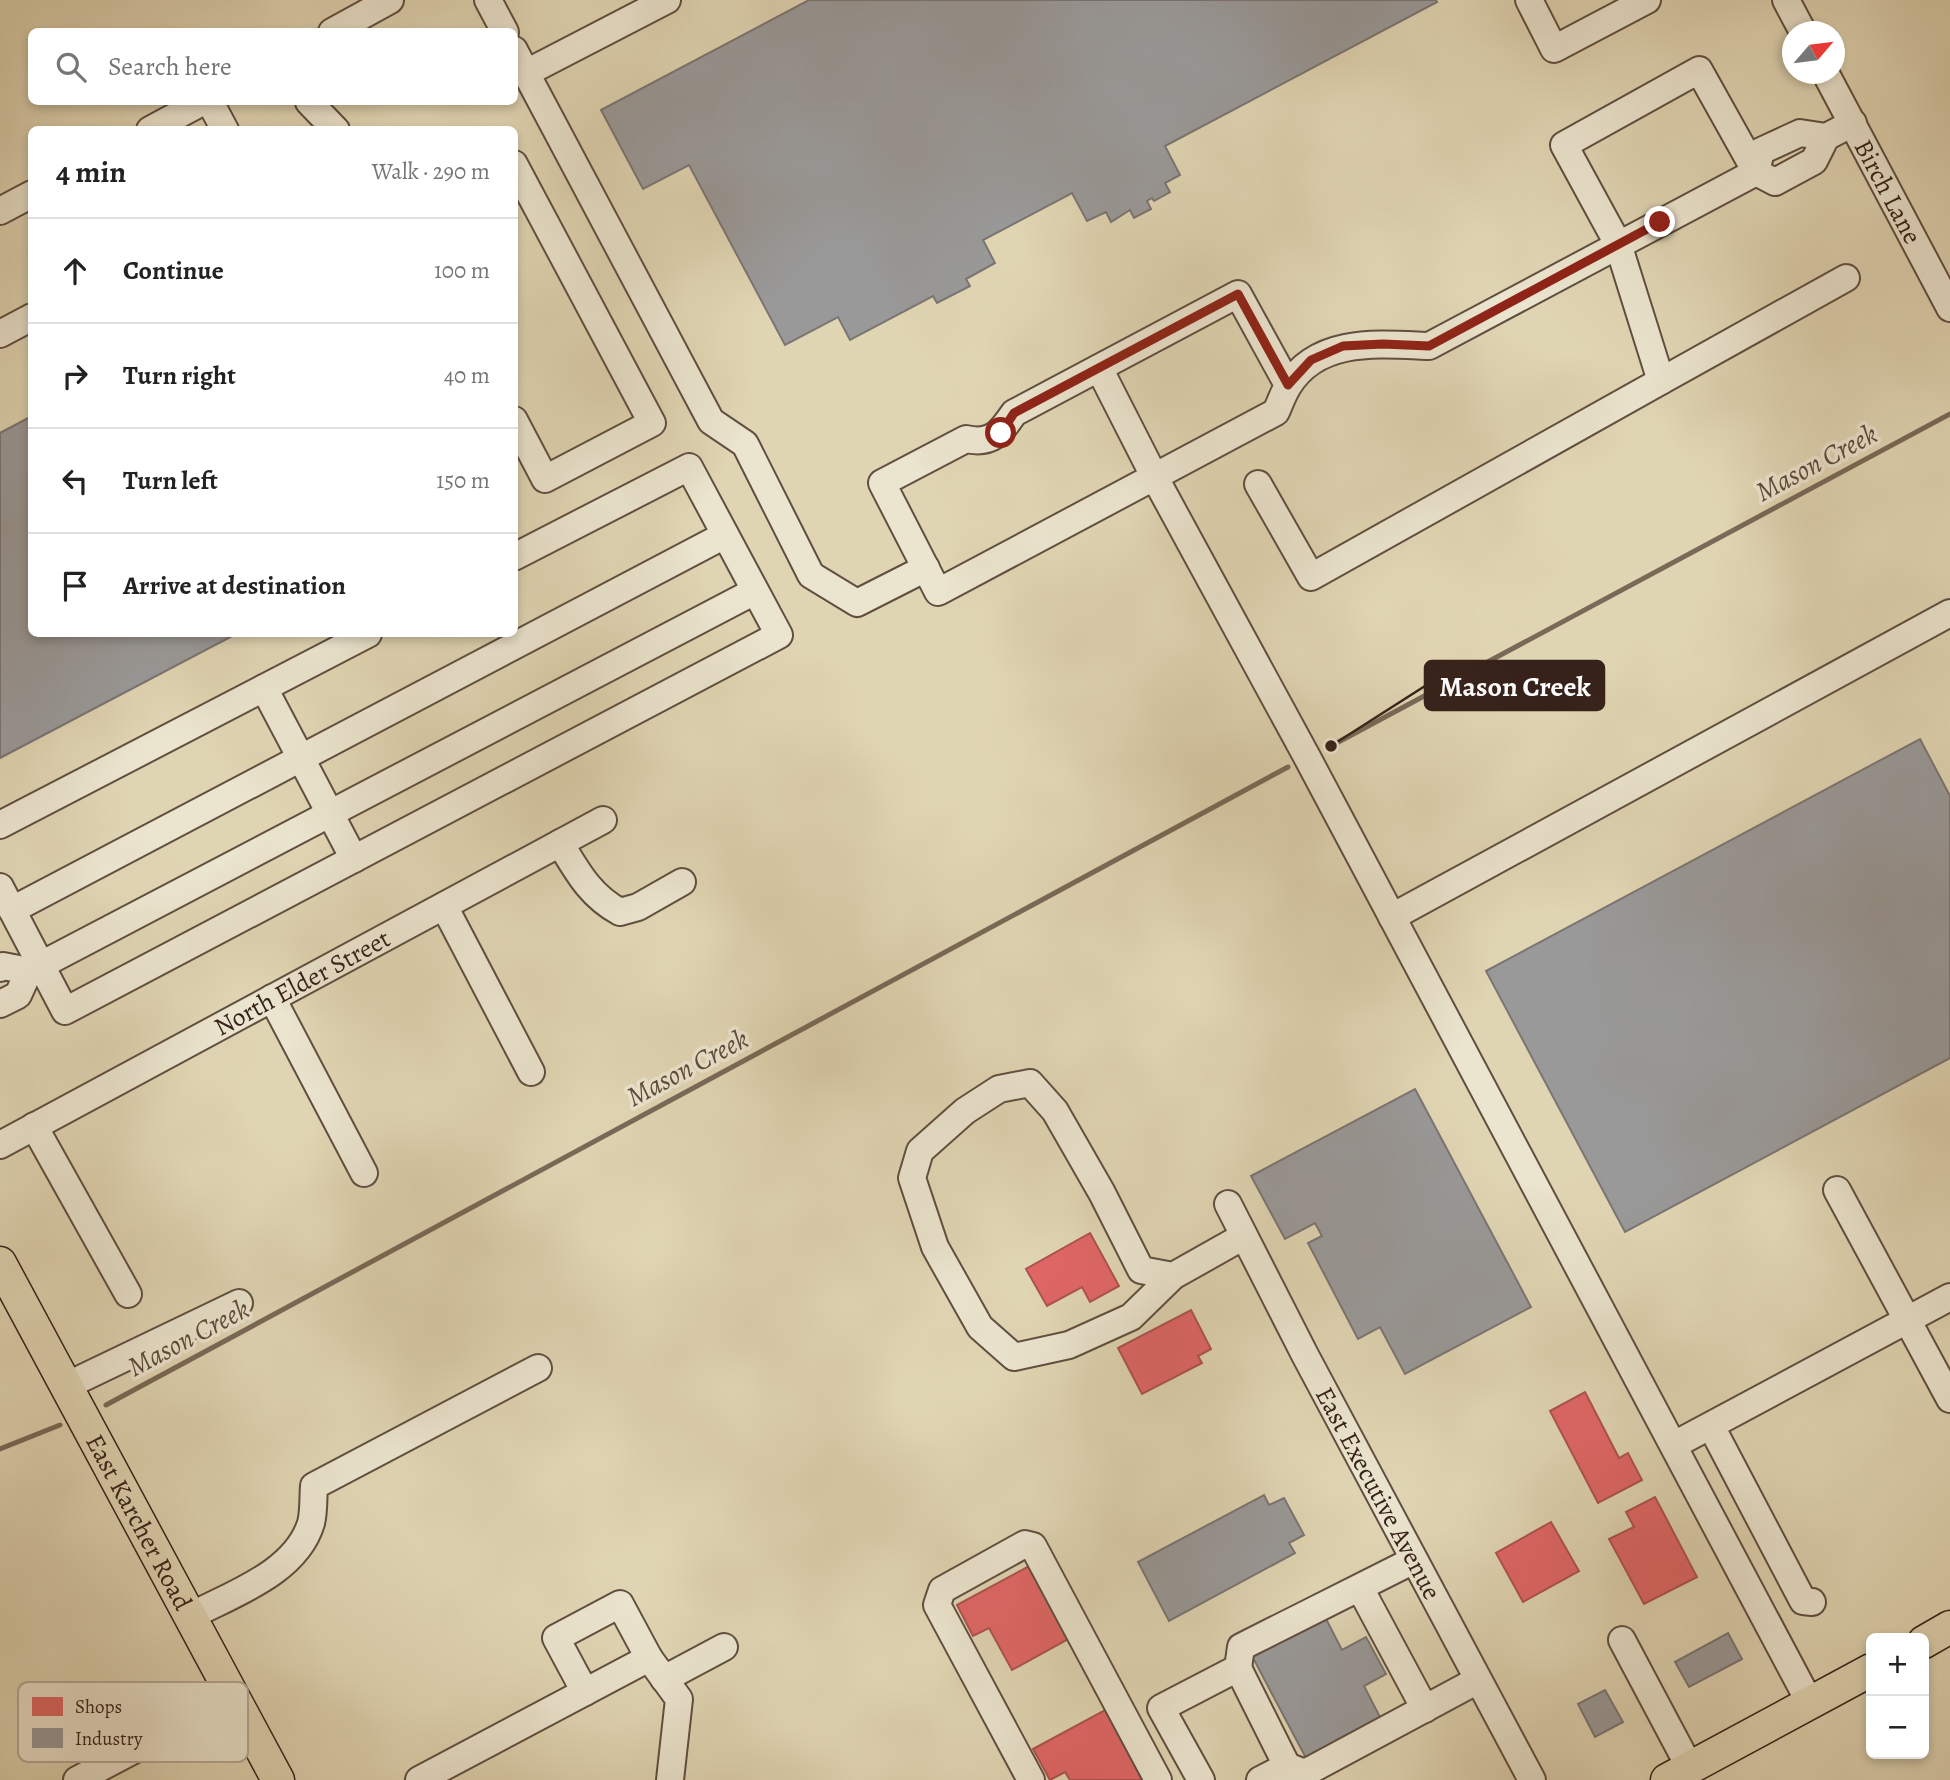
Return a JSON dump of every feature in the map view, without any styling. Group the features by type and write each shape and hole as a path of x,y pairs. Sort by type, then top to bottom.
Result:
{"main road":[{"name":"East Karcher Road","path":"0,1263 226,1682"},
{"path":"1929,1639 1950,1627"},
{"path":"1679,1776 1866,1673"},
{"name":"East Karcher Road","path":"248,1723 278,1780"}],"street":[{"path":"339,28 390,0"},
{"path":"488,0 503,28"},
{"path":"667,0 520,62 711,421 746,444 811,575 857,603 926,568"},
{"path":"1529,0 1555,48 1639,2"},
{"path":"1786,0 1797,21"},
{"path":"1661,381 1618,244 1564,145 1699,70 1756,172"},
{"name":"Birch Lane","path":"1832,84 1950,308"},
{"path":"157,126 196,105"},
{"path":"212,105 223,126"},
{"path":"312,105 332,126"},
{"path":"1284,377 1311,360 1343,346 1429,346 1756,172 1761,151 1800,133 1826,137 1853,123"},
{"path":"518,172 652,423 545,479 518,428"},
{"path":"0,211 28,196"},
{"path":"1258,484 1311,577 1846,278"},
{"path":"1238,294 1284,377 1276,412 938,592 926,568 882,483 966,439 980,443 1001,433 1014,413 1238,294"},
{"path":"1,330 28,319"},
{"path":"1099,368 1154,476 1810,1703"},
{"path":"518,556 689,467 779,635 65,1011 35,968 6,898 301,758 725,535"},
{"path":"0,1004 18,995 35,968 755,591"},
{"path":"1392,917 1950,613"},
{"path":"0,825 363,637"},
{"path":"264,688 354,859"},
{"name":"North Elder Street","path":"0,1145 604,820"},
{"path":"560,844 590,891 620,912 638,907 682,882"},
{"path":"444,906 531,1072"},
{"path":"0,968 35,968"},
{"path":"272,998 364,1173"},
{"path":"1173,1276 1141,1270 1102,1193 1055,1111 1030,1083 999,1089 965,1111 920,1151 912,1178 935,1247 980,1327 1014,1357 1069,1346 1131,1317 1173,1276 1244,1236"},
{"path":"34,1126 128,1294"},
{"path":"1837,1190 1950,1399"},
{"name":"East Executive Avenue","path":"1228,1204 1532,1780"},
{"path":"1674,1445 1950,1297"},
{"path":"66,1385 239,1303"},
{"path":"191,1616 278,1570 297,1550 311,1524 314,1486 538,1368"},
{"path":"1711,1426 1803,1601 1812,1602"},
{"path":"1031,1780 937,1605 942,1590 1025,1544 1033,1546 1158,1780"},
{"path":"1414,1560 1241,1647 1238,1668 1287,1766 1305,1773 1478,1680"},
{"path":"1360,1588 1425,1709"},
{"path":"585,1692 556,1638 620,1604 649,1658 679,1699 670,1780"},
{"path":"1622,1640 1679,1776"},
{"path":"664,1679 724,1647"},
{"path":"419,1780 649,1658"},
{"path":"1201,1780 1161,1708 1238,1668"},
{"path":"77,1780 111,1762"},
{"path":"1260,1780 1287,1766"}],"building: Shops":[{"path":"1090,1233 1119,1286 1090,1302 1082,1287 1047,1306 1026,1269"},
{"path":"1191,1310 1211,1349 1198,1356 1202,1363 1142,1394 1118,1348"},
{"path":"1585,1392 1619,1458 1628,1453 1642,1480 1598,1503 1550,1411"},
{"path":"1655,1497 1697,1577 1644,1604 1609,1539 1634,1527 1626,1512"},
{"path":"1551,1522 1579,1571 1523,1602 1496,1553"},
{"path":"1031,1565 1070,1638 1012,1670 989,1628 973,1636 957,1605"},
{"path":"1107,1709 1146,1780 1070,1780 1065,1772 1050,1780 1033,1749"}],"building: Industry":[{"path":"809,0 1437,2 1165,146 1180,175 1165,183 1170,192 1154,201 1152,198 1147,201 1151,209 1134,218 1130,210 1111,222 1106,212 1087,221 1072,193 983,240 995,263 966,279 970,286 937,303 933,296 850,340 838,317 785,345 689,165 643,189 601,110"},
{"path":"28,418 28,637 230,637 0,758 0,433"},
{"path":"1920,739 1950,796 1950,1058 1625,1232 1486,971"},
{"path":"1415,1089 1531,1307 1405,1374 1380,1327 1358,1339 1308,1243 1322,1236 1315,1223 1285,1239 1251,1176"},
{"path":"1264,1495 1269,1505 1284,1498 1304,1535 1289,1543 1295,1553 1169,1621 1138,1562"},
{"path":"1325,1617 1342,1650 1366,1637 1386,1674 1364,1686 1382,1721 1307,1760 1252,1656"},
{"path":"1728,1633 1742,1659 1689,1687 1675,1662"},
{"path":"1605,1690 1623,1722 1595,1737 1578,1704"}],"waterway":[{"name":"Mason Creek","path":"1331,746 1950,414"},
{"name":"Mason Creek","path":"106,1405 1288,767"},
{"name":"Mason Creek","path":"0,1449 60,1425"}],"place":[{"name":"Mason Creek","path":"1331,746"}],"route":[{"path":"1001,433 1014,413 1238,294 1288,385 1311,360 1343,346 1429,346 1660,222"}]}
